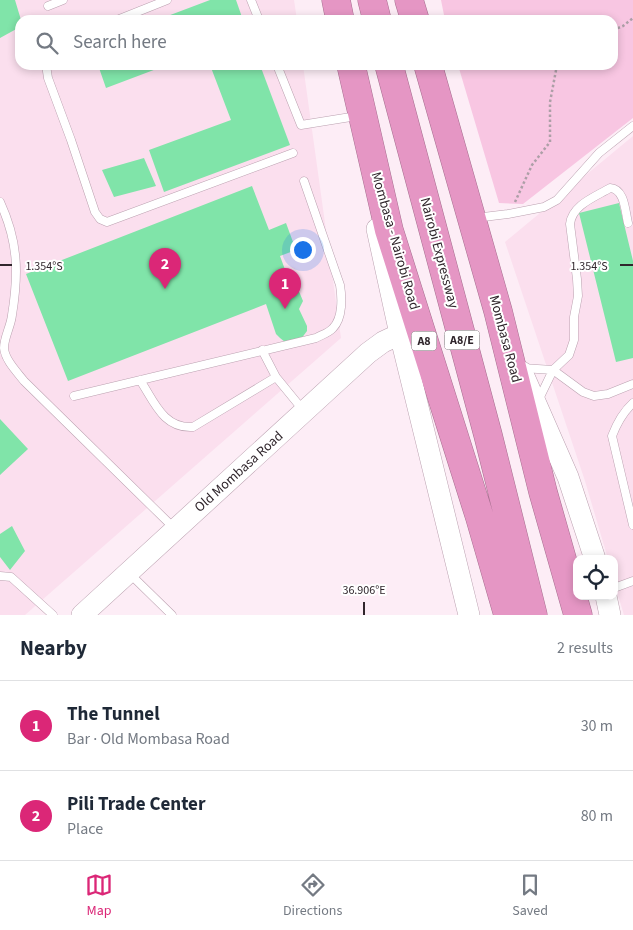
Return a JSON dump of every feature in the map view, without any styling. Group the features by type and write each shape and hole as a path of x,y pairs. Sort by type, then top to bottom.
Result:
{"highway":[{"path":"336,0 339,15"},
{"path":"372,0 376,15"},
{"path":"393,0 397,15"},
{"path":"409,0 414,15"},
{"name":"Mombasa - Nairobi Road","path":"352,70 380,195 508,615"},
{"name":"Nairobi Expressway","path":"389,70 488,435 533,615"},
{"name":"Nairobi Expressway","path":"409,70 552,615"},
{"name":"Mombasa Road","path":"429,70 498,311 543,492 578,615"}],"street":[{"path":"380,195 376,225 400,334 470,615"},
{"path":"498,311 520,368 568,477 594,555"},
{"name":"Old Mombasa Road","path":"82,615 368,353 383,342 400,334"},
{"path":"607,600 610,615"}],"lane":[{"path":"48,6 63,0"},
{"path":"130,15 167,0"},
{"path":"251,0 257,15"},
{"path":"47,70 95,212 100,219 107,222 293,153"},
{"path":"279,70 301,125 362,115"},
{"path":"471,218 508,214 544,207 557,200 599,153 633,126"},
{"path":"74,396 316,338 334,328 338,321 342,294 304,181"},
{"path":"536,404 554,370 569,354 574,340 574,317 578,288 570,224 571,217 576,209 610,188 619,191 628,223"},
{"path":"0,202 16,248 16,274 12,316 3,357 24,381 175,530"},
{"path":"262,350 276,377 305,411"},
{"path":"520,368 554,370 583,392 594,396 608,394 633,384"},
{"path":"140,380 165,418 172,424 182,428 192,427 276,377"},
{"path":"633,403 616,425 612,436 633,525"},
{"path":"129,572 172,615"},
{"path":"0,576 11,577 53,615"},
{"path":"618,587 633,581"}],"path":[{"path":"618,28 633,18"},
{"path":"508,214 519,195 532,165 550,142 550,102 556,70"}],"shaded area":[{"path":"0,0 294,0 296,15 15,15 15,70 304,70 341,338 25,615 0,615"},
{"path":"441,0 633,0 633,118 523,204 499,203 459,70 618,70 618,15 444,15"},
{"path":"633,136 633,615 624,615 618,595 618,555 607,555 585,481 505,242"}],"building":[{"path":"0,0 15,0 20,15 15,15 15,30 0,38"},
{"path":"210,0 236,0 241,15 170,15"},
{"path":"100,70 154,70 106,88"},
{"path":"212,70 262,70 290,145 164,192 149,150 231,120"},
{"path":"144,158 156,186 114,197 102,170"},
{"path":"252,186 269,230 286,223 296,250 280,256 287,275 293,277 303,301 299,309 307,326 307,331 301,339 285,342 276,334 266,304 68,381 26,274"},
{"path":"619,203 633,261 633,358 616,362 579,213"},
{"path":"0,419 28,449 0,475"},
{"path":"12,526 25,551 10,570 0,557 0,534"}],"place":[{"name":"Pili Trade Center","path":"165,289"},
{"name":"The Tunnel","path":"285,309"}]}
